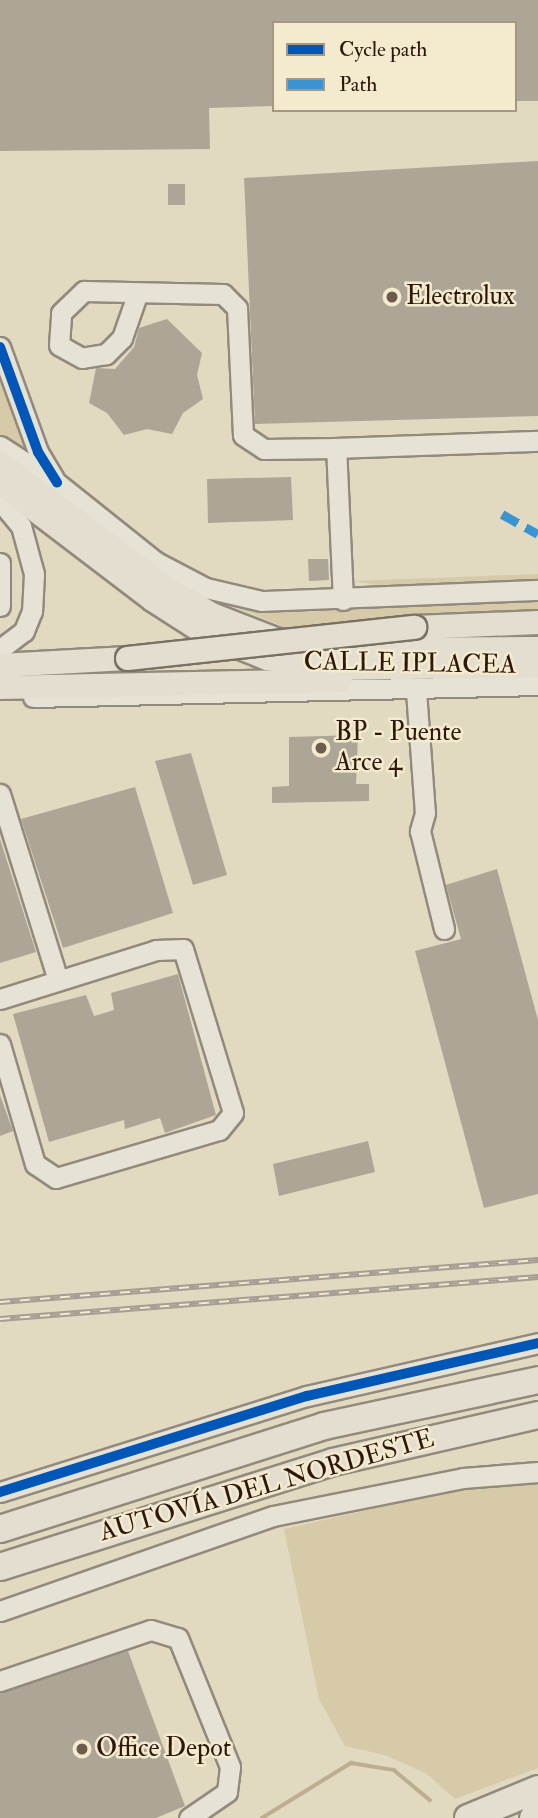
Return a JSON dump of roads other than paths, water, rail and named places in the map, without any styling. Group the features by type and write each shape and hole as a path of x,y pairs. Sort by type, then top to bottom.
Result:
{"highway":[{"name":"AUTOVÍA DEL NORDESTE","path":"0,1528 324,1426 538,1380"},
{"name":"AUTOVÍA DEL NORDESTE","path":"0,1567 146,1517 334,1462 538,1415"},
{"path":"146,1517 538,1429"},
{"path":"468,1818 538,1789"},
{"path":"533,1818 538,1816"}],"main road":[{"name":"CALLE IPLACEA","path":"0,463 163,585 211,614 275,639 336,649 538,648"},
{"name":"CALLE IPLACEA","path":"0,483 152,599 205,633 267,658 332,668 538,665"},
{"path":"0,665 127,658 414,627 538,622"},
{"path":"0,687 538,674"}],"street":[{"path":"88,372 63,350 58,323 72,300 94,289 137,295 223,294 232,300 243,435 264,449 538,441"},
{"path":"63,350 92,360 115,349 137,295"},
{"path":"0,348 38,452 57,483"},
{"path":"0,446 57,483 156,562 206,588 262,601 343,600 538,590"},
{"path":"336,448 343,600"},
{"path":"0,501 8,523 34,573 32,611 24,631 0,649"},
{"path":"0,563 0,606"},
{"path":"0,697 416,691 538,685"},
{"path":"416,691 425,813 420,831 444,929"},
{"path":"0,794 58,981"},
{"path":"0,999 156,950 183,949 231,1098 229,1123 56,1178 43,1174 35,1164 0,1044"},
{"path":"0,1492 307,1396 538,1343"},
{"path":"0,1611 273,1516 463,1478 538,1472"},
{"path":"0,1681 151,1630 178,1638 230,1767 226,1792 189,1818"}],"waterway":[{"path":"262,1818 351,1763 394,1770 430,1800"}],"railway":[{"path":"0,1302 538,1260"},
{"path":"0,1319 538,1277"}],"place":[{"name":"Electrolux","path":"392,297"},
{"name":"BP - Puente Arce 4","path":"321,748"},
{"name":"Office Depot","path":"82,1749"}]}
